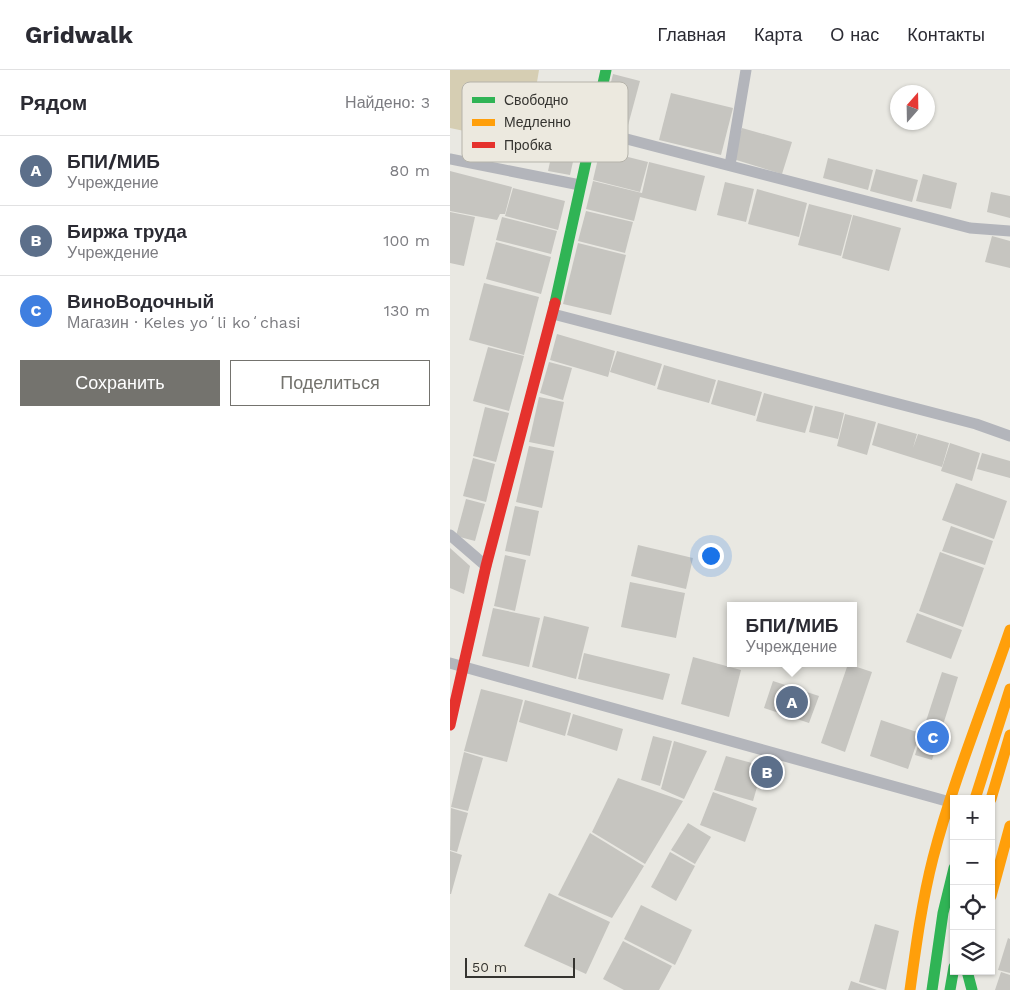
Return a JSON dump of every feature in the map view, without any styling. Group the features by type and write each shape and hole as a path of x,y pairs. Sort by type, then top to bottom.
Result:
{"main road":[{"path":"450,725 486,566 553,314 585,162"},
{"path":"952,795 1010,630"},
{"path":"976,795 1010,689"},
{"path":"992,795 1010,735"},
{"path":"910,990 920,917 933,858 950,802"},
{"path":"994,885 1010,826"},
{"path":"932,990 943,913 950,884"},
{"path":"950,990 953,975"},
{"path":"968,975 972,990"},
{"path":"972,990 975,975"}],"street":[{"path":"730,166 746,70"},
{"path":"628,139 970,228 1010,231"},
{"path":"450,160 580,185"},
{"path":"553,314 976,424 1010,436"},
{"path":"450,535 486,566"},
{"path":"450,663 950,802"}],"shaded area":[{"path":"450,70 539,70 537,82 462,82 462,130 450,128"}],"building":[{"path":"613,74 640,81 628,125 628,82 611,82"},
{"path":"671,93 733,108 721,155 659,140"},
{"path":"742,128 792,142 782,174 733,159"},
{"path":"628,157 648,162 640,192 593,180 597,162 628,162"},
{"path":"828,158 873,170 868,190 823,178"},
{"path":"550,162 573,162 570,175 548,171"},
{"path":"649,162 705,176 696,211 640,197 634,221 586,209 593,181 642,193"},
{"path":"876,169 918,180 912,202 870,191"},
{"path":"450,171 512,187 505,214 500,214 497,220 450,211"},
{"path":"923,174 957,183 951,209 916,201"},
{"path":"725,182 754,189 746,222 717,215"},
{"path":"513,188 565,201 558,230 505,216"},
{"path":"757,189 807,203 799,237 748,224"},
{"path":"991,192 1010,196 1010,218 987,212"},
{"path":"809,204 852,215 841,256 798,245"},
{"path":"586,211 633,222 625,253 578,241"},
{"path":"450,212 475,217 464,266 450,263"},
{"path":"853,215 901,228 889,271 842,258"},
{"path":"502,217 557,231 551,254 496,240"},
{"path":"992,236 1010,241 1010,268 985,262"},
{"path":"496,242 551,257 541,294 486,279"},
{"path":"578,243 626,255 611,315 563,304"},
{"path":"484,283 539,297 524,355 469,340"},
{"path":"557,334 615,351 608,377 550,360"},
{"path":"488,347 524,356 509,411 473,401"},
{"path":"617,351 662,364 655,386 610,372"},
{"path":"549,362 572,368 563,400 540,393"},
{"path":"664,365 716,380 709,403 657,389"},
{"path":"718,380 762,392 755,416 711,404"},
{"path":"764,393 813,406 805,433 756,421"},
{"path":"539,397 564,402 554,447 529,442"},
{"path":"815,406 844,413 838,439 809,432"},
{"path":"485,407 509,413 496,462 473,456"},
{"path":"845,414 876,422 867,455 837,446"},
{"path":"878,423 917,434 913,448 918,434 949,443 942,467 872,445"},
{"path":"950,443 980,453 972,481 941,471"},
{"path":"529,446 554,451 542,508 516,502"},
{"path":"982,453 1010,461 1010,478 977,469"},
{"path":"473,458 495,464 486,502 463,496"},
{"path":"956,483 1007,501 994,539 942,520"},
{"path":"466,499 485,504 475,541 456,536"},
{"path":"515,506 539,511 530,556 505,551"},
{"path":"951,526 993,541 985,565 942,551"},
{"path":"638,545 693,558 686,589 631,576"},
{"path":"450,548 470,566 464,594 450,588"},
{"path":"940,552 984,568 963,627 919,611"},
{"path":"505,555 526,560 515,611 494,606"},
{"path":"630,582 685,593 676,638 621,627"},
{"path":"493,608 540,618 529,667 482,656"},
{"path":"917,613 962,630 951,659 906,642"},
{"path":"544,616 589,627 576,679 532,667"},
{"path":"584,653 670,674 663,700 578,679"},
{"path":"693,657 741,670 729,717 681,704"},
{"path":"847,667 857,667 872,672 845,752 821,743"},
{"path":"942,672 958,677 932,760 915,755"},
{"path":"773,681 819,696 809,723 764,708"},
{"path":"481,689 523,700 507,762 464,751"},
{"path":"525,700 571,713 565,736 519,722"},
{"path":"573,714 623,729 617,751 567,735"},
{"path":"881,720 920,733 908,769 870,756"},
{"path":"653,736 672,741 660,786 641,780"},
{"path":"674,741 707,751 684,799 661,789"},
{"path":"464,752 483,758 468,811 451,807"},
{"path":"726,756 763,766 753,801 714,790"},
{"path":"618,778 683,801 645,864 592,832"},
{"path":"713,792 757,808 745,842 700,825"},
{"path":"451,808 468,813 457,852 450,850"},
{"path":"688,823 711,837 695,864 671,850"},
{"path":"590,833 644,866 612,918 558,895"},
{"path":"450,851 462,855 451,894 450,894"},
{"path":"670,852 695,866 676,901 651,887"},
{"path":"549,893 610,922 586,974 524,946"},
{"path":"641,905 692,930 675,965 624,939"},
{"path":"875,924 899,931 886,990 859,982"},
{"path":"1008,938 1010,939 1010,973 998,970"},
{"path":"623,941 672,966 659,990 624,990 603,979"},
{"path":"1001,972 1010,975 1010,990 995,990"},
{"path":"851,981 877,990 848,990"}],"traffic: fast":[{"path":"603,82 606,70"},
{"path":"555,303 586,162"},
{"path":"932,990 943,913 950,884"},
{"path":"950,990 953,975"},
{"path":"968,975 972,990"}],"traffic: slow":[{"path":"910,990 926,891 941,829 959,772 1010,630"},
{"path":"976,795 1010,689"},
{"path":"992,795 1010,735"},
{"path":"994,885 1010,826"}],"traffic: jam":[{"path":"450,725 486,566 555,303"}],"place":[{"name":"БПИ/МИБ","path":"792,702"},
{"name":"ВиноВодочный","path":"933,737"},
{"name":"Биржа труда","path":"767,772"}]}
